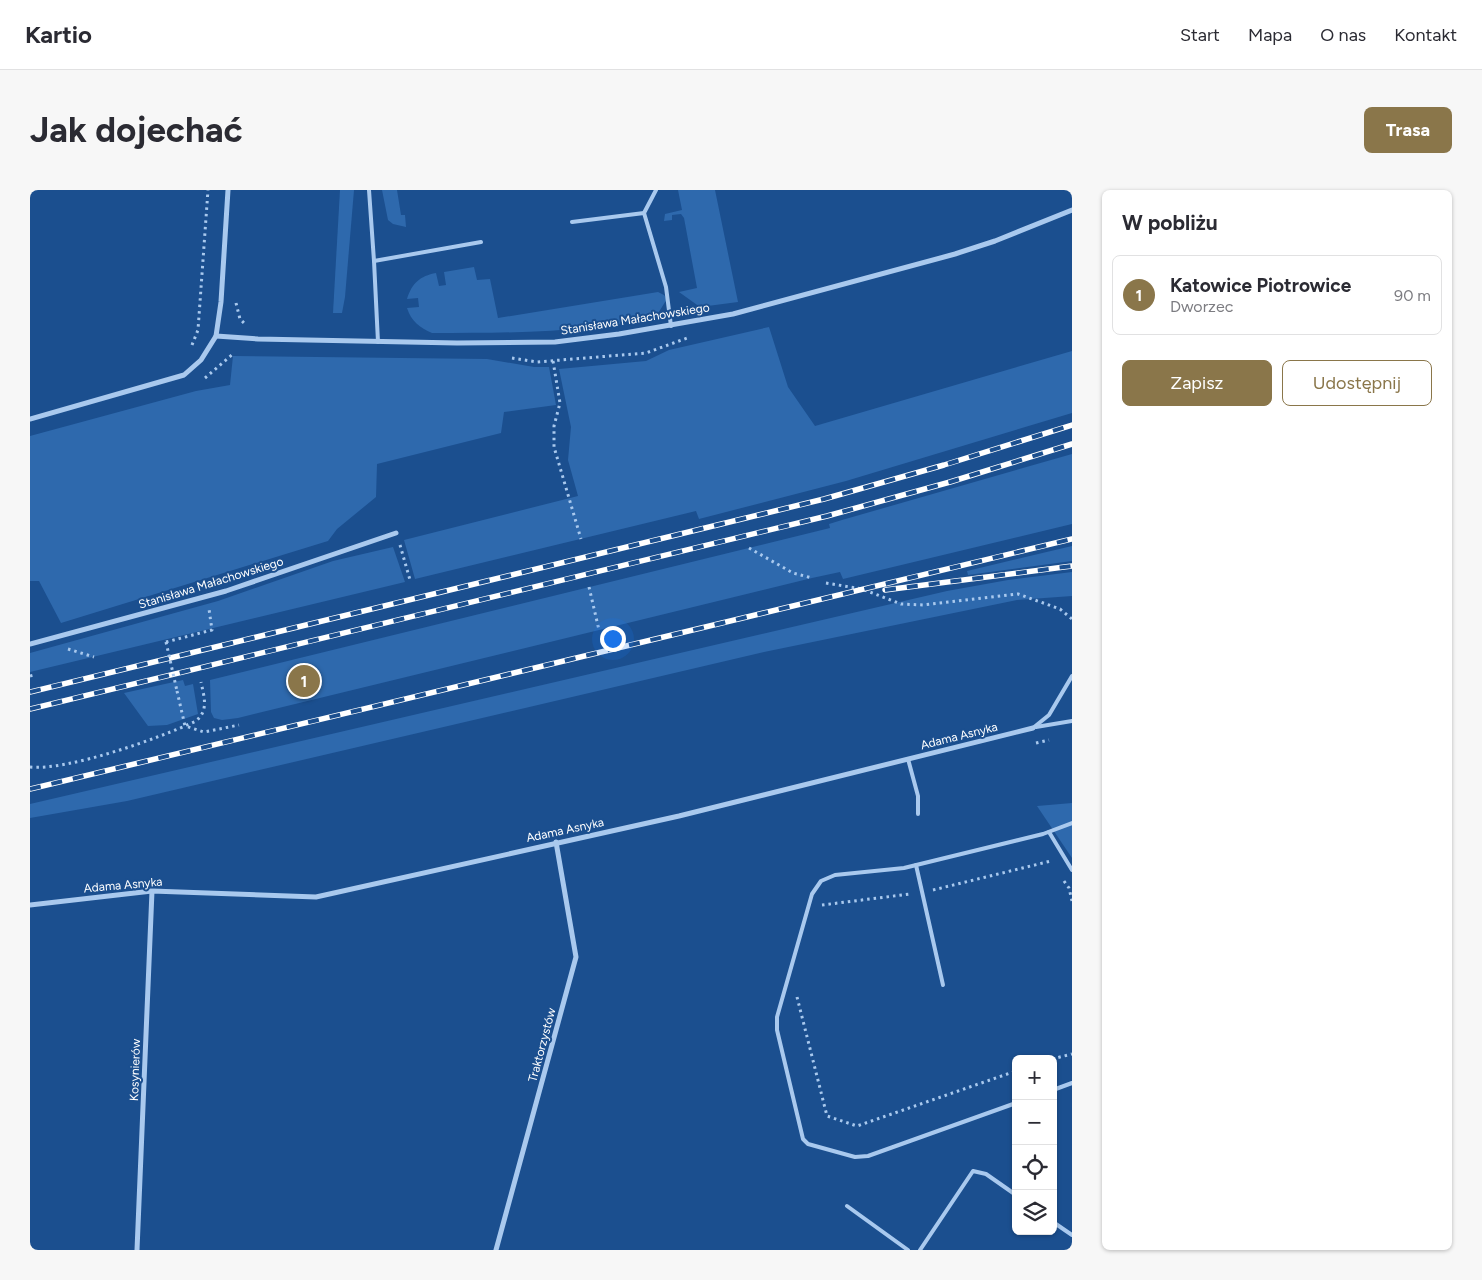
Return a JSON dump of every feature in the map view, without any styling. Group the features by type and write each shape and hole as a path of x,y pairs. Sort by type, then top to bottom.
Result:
{"street":[{"path":"30,420 184,375 201,360 216,336 228,190"},
{"name":"Stanisława Małachowskiego","path":"216,336 378,342 555,342 671,326 733,314 955,254 995,241 1072,210"},
{"name":"Stanisława Małachowskiego","path":"30,644 207,597 396,533"},
{"name":"Adama Asnyka","path":"30,905 152,891 316,897 679,816 1033,728"},
{"name":"Traktorzystów","path":"496,1250 576,957 556,842"},
{"name":"Kosynierów","path":"137,1250 152,891"}],"lane":[{"path":"369,190 378,342"},
{"path":"656,190 644,213 666,287 671,326"},
{"path":"572,222 644,213"},
{"path":"374,261 481,242"},
{"name":"Adama Asnyka","path":"1033,728 1049,715 1072,676"},
{"path":"1033,728 1072,720"},
{"path":"908,759 918,796 918,814"},
{"path":"1012,1104 868,1156 855,1157 808,1144 803,1139 776,1030 777,1017 812,894 821,881 835,876 916,865 1049,832 1072,823"},
{"path":"1049,832 1072,870"},
{"path":"916,865 943,984"},
{"path":"1057,1089 1072,1083"},
{"path":"920,1250 973,1170 986,1174 1012,1192"},
{"path":"847,1206 908,1250"},
{"path":"1057,1225 1072,1235"}],"path":[{"path":"190,349 198,330 208,190"},
{"path":"201,300 236,303 240,319 244,323 259,326 258,339"},
{"path":"504,357 537,362 646,352 698,336"},
{"path":"199,381 212,373 232,353 240,353"},
{"path":"553,361 560,403 554,426 554,447 581,539"},
{"path":"396,533 410,580"},
{"path":"749,548 793,574 812,578"},
{"path":"826,583 862,589 901,604 923,605 1018,594 1060,609 1072,619"},
{"path":"589,587 599,630"},
{"path":"185,726 166,642 212,630 207,597"},
{"path":"30,767 45,769 79,761 185,726 203,714 205,708 201,682"},
{"path":"185,726 204,732 240,724"},
{"path":"819,905 922,893 1050,860 1055,867"},
{"path":"1060,874 1069,888 1072,901"},
{"path":"795,991 827,1116 857,1126 1012,1072"},
{"path":"1057,1058 1072,1054"}],"shaded area":[{"path":"340,190 354,190 345,297 342,313 333,313"},
{"path":"382,190 397,190 401,215 405,215 406,227 393,224 388,220"},
{"path":"678,190 715,190 738,302 700,307 679,292 697,288 684,218 681,214 672,215 672,220 664,221 665,214 682,210"},
{"path":"474,267 477,280 490,279 498,318 658,292 667,299 655,318 625,324 574,329 432,333 414,320 407,308 419,307 418,298 407,299 417,281 425,276 436,273 439,286 446,285 444,272"},
{"path":"769,327 788,387 815,426 1072,351 1072,413 846,481 699,519 696,511 415,579 404,540 578,496 568,460 571,427 559,369 646,361 669,350"},
{"path":"233,356 487,359 534,367 549,367 556,405 504,412 501,433 377,464 376,497 337,529 328,541 61,623 39,581 30,581 30,436 196,391 230,385"},
{"path":"1072,454 1072,524 843,579 840,572 812,578 238,718 222,720 214,718 211,712 210,680 830,528 829,524 842,520"},
{"path":"1072,546 1072,561 968,575 967,571"},
{"path":"393,547 405,582 30,672 30,653 218,601 333,561"},
{"path":"1072,572 1072,596 1017,600 764,652 127,801 30,818 30,804 947,591 1008,580"},
{"path":"183,680 185,686 193,684 198,714 167,725 148,726 124,693"},
{"path":"1072,803 1072,858 1037,806"}],"railway":[{"path":"30,692 824,499 944,465 1072,425"},
{"path":"30,709 827,516 950,482 1072,444"},
{"path":"30,789 1072,539"},
{"path":"885,590 1072,566"}],"place":[{"name":"Katowice Piotrowice","path":"304,681"}]}
